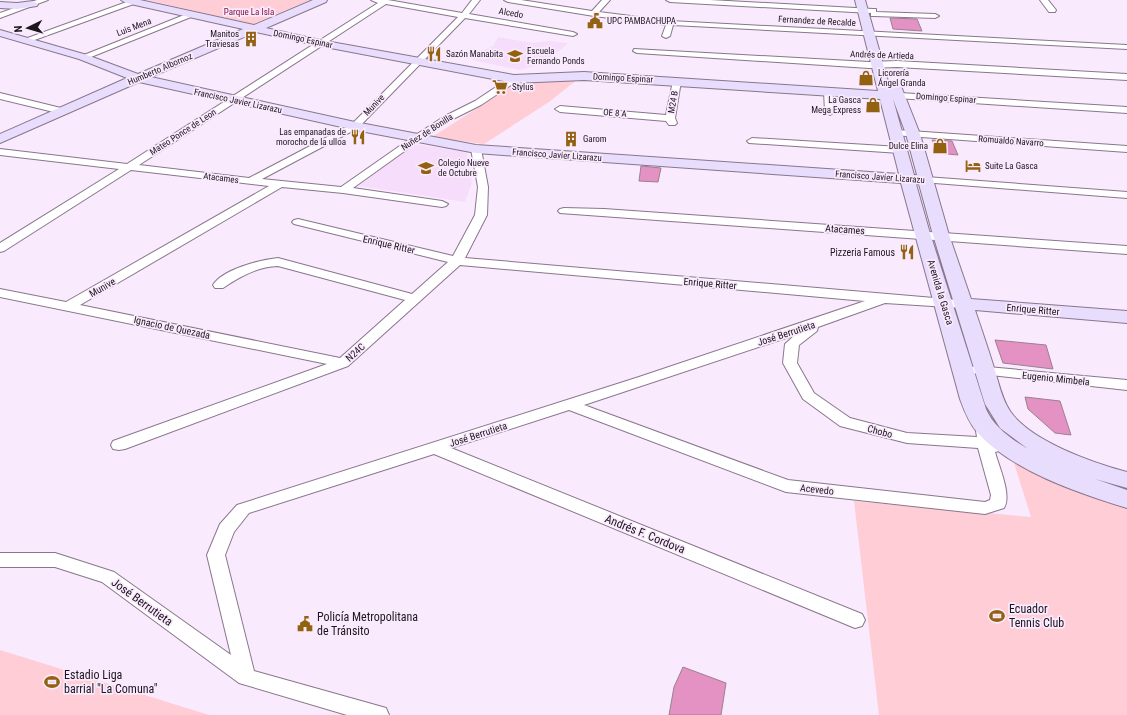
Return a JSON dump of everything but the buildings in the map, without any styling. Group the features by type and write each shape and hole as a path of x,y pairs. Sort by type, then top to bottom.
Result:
{"street":[{"path":"0,4 4,0"},
{"path":"0,16 44,0"},
{"name":"Humberto Albornoz","path":"0,139 138,78 322,0"},
{"name":"Munive","path":"250,181 355,126 417,61 464,15 476,0"},
{"name":"Fernandez de Recalde","path":"508,0 594,14 670,23 1127,47"},
{"path":"594,14 606,0"},
{"path":"670,0 868,7 935,16"},
{"path":"1044,0 1052,10"},
{"path":"26,40 131,1"},
{"name":"Domingo Espinar","path":"131,1 320,43 514,79 584,76 1127,110"},
{"name":"Alcedo","path":"379,1 573,34"},
{"name":"Mateo Ponce de Leon","path":"0,248 233,100 320,43 379,1"},
{"path":"0,4 16,6 34,4"},
{"name":"Avenida la Gasca","path":"868,7 882,65 885,95 908,179 932,235 954,303 985,371 989,390 997,408 1007,422 1038,446 1067,462 1085,469 1127,480"},
{"name":"Luis Mena","path":"83,57 192,15"},
{"path":"666,36 670,23"},
{"name":"Francisco Javier Lizarazu","path":"0,33 83,57 138,78 355,126 476,149 1127,195"},
{"name":"Andrés de Artieda","path":"636,51 1127,77"},
{"name":"Avenida la Gasca","path":"882,65 900,96 913,134 926,180 932,235"},
{"name":"Nuñez de Bonilla","path":"343,190 417,138 448,118 478,103 514,79"},
{"name":"M24 B","path":"671,120 676,81"},
{"path":"828,91 830,112"},
{"path":"0,96 62,111"},
{"name":"OE 8 A","path":"560,109 671,120"},
{"name":"Romualdo Navarro","path":"896,133 1127,149"},
{"path":"752,141 900,150"},
{"name":"N24C","path":"119,445 343,363 457,261 481,215 483,187 476,149"},
{"name":"Atacames","path":"0,152 250,181 343,190 442,204"},
{"name":"Munive","path":"69,306 280,184"},
{"name":"Atacames","path":"564,211 612,212 1127,250"},
{"name":"Enrique Ritter","path":"298,222 457,261 884,299 1127,317"},
{"path":"219,285 247,268 278,262 415,299"},
{"name":"Ignacio de Quezada","path":"0,293 343,363"},
{"name":"José Berrutieta","path":"246,677 216,555 226,529 244,509 568,405 884,299"},
{"name":"Avenida la Gasca","path":"954,303 963,368 971,399 984,434 990,432 1011,448 1048,469 1078,482 1127,499"},
{"name":"Chobo","path":"819,322 792,344 790,364 808,396 845,422 907,438 984,434"},
{"name":"Eugenio Mimbela","path":"963,368 1127,384"},
{"name":"Acevedo","path":"568,405 786,486 985,508 998,504 999,495 984,434"},
{"name":"Andrés F. Cordova","path":"435,448 855,620"},
{"name":"José Berrutieta","path":"0,560 54,560 108,577 246,677 379,715"}],"shaded area":[{"name":"Escuela Fernando Ponds","path":"498,37 533,43 549,41 568,43 541,64 520,70 472,60 482,51 493,46"},
{"name":"Colegio Nueve de Octubre","path":"414,144 467,152 472,183 465,202 359,186"}],"green space":[{"name":"Parque La Isla","path":"147,0 310,0 253,24"},
{"path":"578,79 549,102 484,144 432,137 520,81"},
{"name":"Ecuador Tennis Club","path":"1014,463 1127,508 1127,715 879,715 854,501 1031,517"},
{"name":"Estadio Liga barrial \"La Comuna\"","path":"0,650 209,715 0,715"}],"place":[{"name":"UPC PAMBACHUPA","path":"595,21"},
{"name":"Manitos Traviesas","path":"251,39"},
{"name":"Sazón Manabita","path":"434,54"},
{"name":"Escuela Fernando Ponds","path":"515,56"},
{"name":"Licorería Ángel Granda","path":"866,78"},
{"name":"Stylus","path":"500,87"},
{"name":"La Gasca Mega Express","path":"873,105"},
{"name":"Las empanadas de morocho de la ulloa","path":"358,137"},
{"name":"Garom","path":"571,139"},
{"name":"Dulce Elina","path":"940,146"},
{"name":"Suite La Gasca","path":"973,166"},
{"name":"Colegio Nueve de Octubre","path":"426,168"},
{"name":"Pizzeria Famous","path":"907,252"},
{"name":"Ecuador Tennis Club","path":"997,616"},
{"name":"Policía Metropolitana de Tránsito","path":"305,624"},
{"name":"Estadio Liga barrial \"La Comuna\"","path":"52,682"}]}
